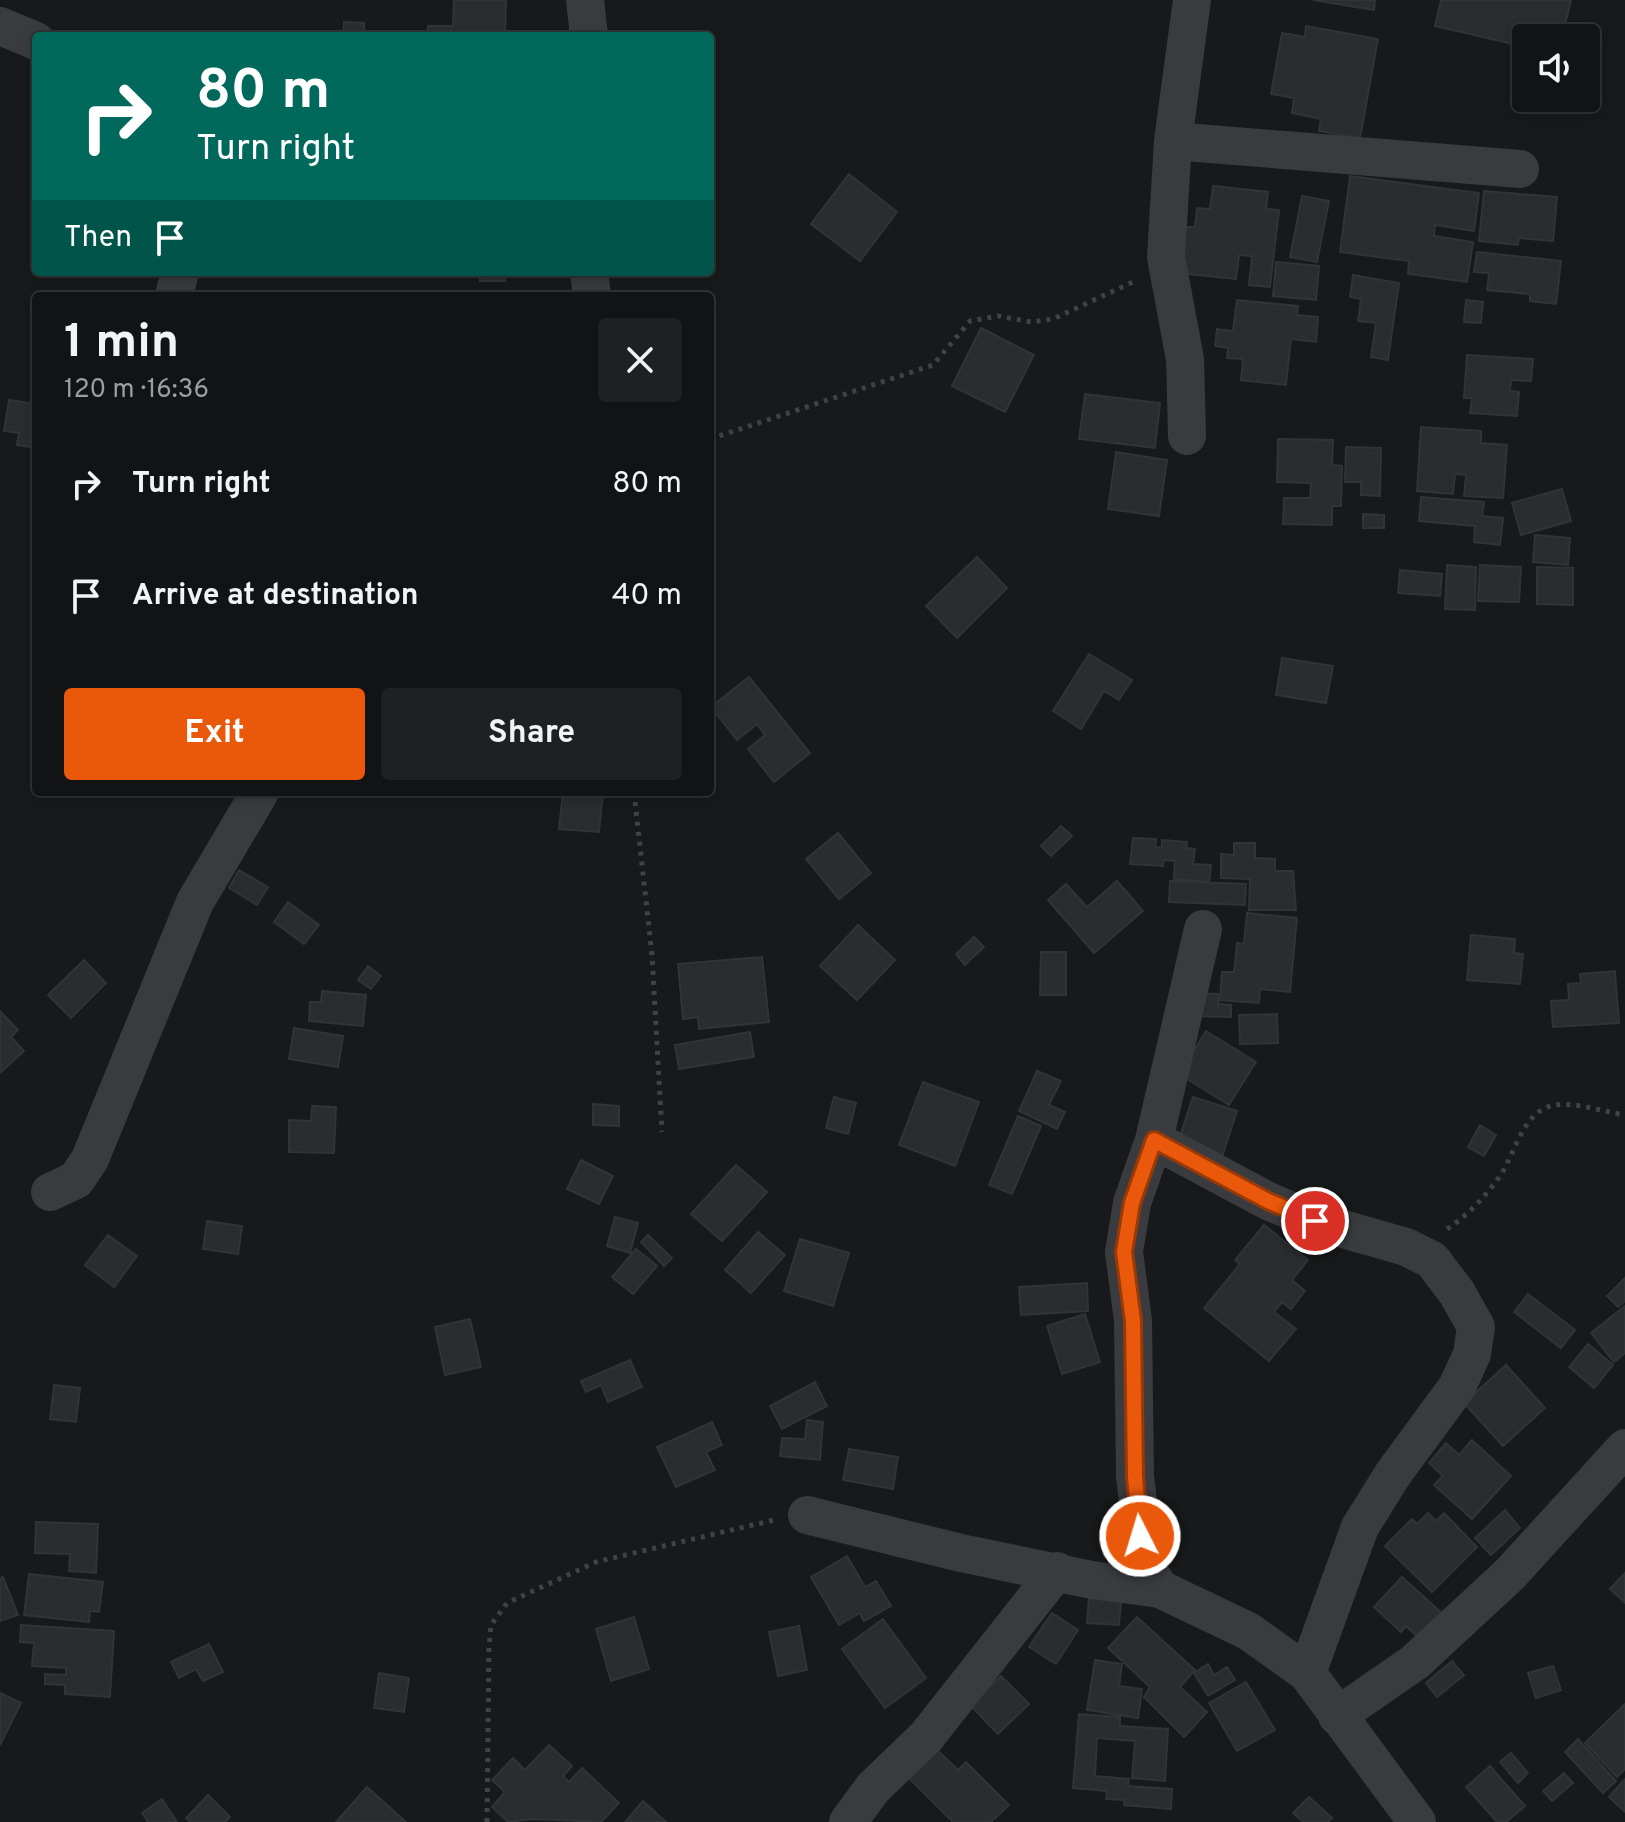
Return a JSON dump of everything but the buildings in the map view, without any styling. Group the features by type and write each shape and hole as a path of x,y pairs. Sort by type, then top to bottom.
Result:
{"street":[{"path":"1187,436 1185,359 1166,257 1173,141 1192,0"},
{"path":"0,26 32,39"},
{"path":"1173,141 1520,169"},
{"path":"50,1192 76,1180 90,1159 195,902 258,796"},
{"path":"1160,1589 1146,1567 1140,1536 1135,1476 1133,1321 1124,1252 1132,1203 1154,1140 1203,929"},
{"path":"1154,1140 1292,1211 1406,1247 1432,1260 1457,1293 1476,1327 1472,1354 1457,1387 1393,1474 1360,1527 1307,1673"},
{"path":"1337,1716 1415,1662 1510,1574 1625,1448"},
{"path":"807,1515 961,1553 1160,1589 1248,1631 1307,1673 1417,1822"},
{"path":"848,1822 873,1788 926,1737 1057,1571"}],"path":[{"path":"714,438 933,365 970,321 998,316 1031,322 1053,319 1146,276 1166,257"},
{"path":"634,796 652,955 662,1132"},
{"path":"1406,1247 1449,1228 1477,1205 1501,1174 1529,1122 1546,1107 1573,1106 1625,1115"},
{"path":"487,1822 491,1625 507,1603 596,1562 768,1521 807,1515"}],"route":[{"path":"1140,1536 1135,1476 1133,1321 1124,1252 1132,1203 1154,1140 1268,1201 1315,1221"}]}
